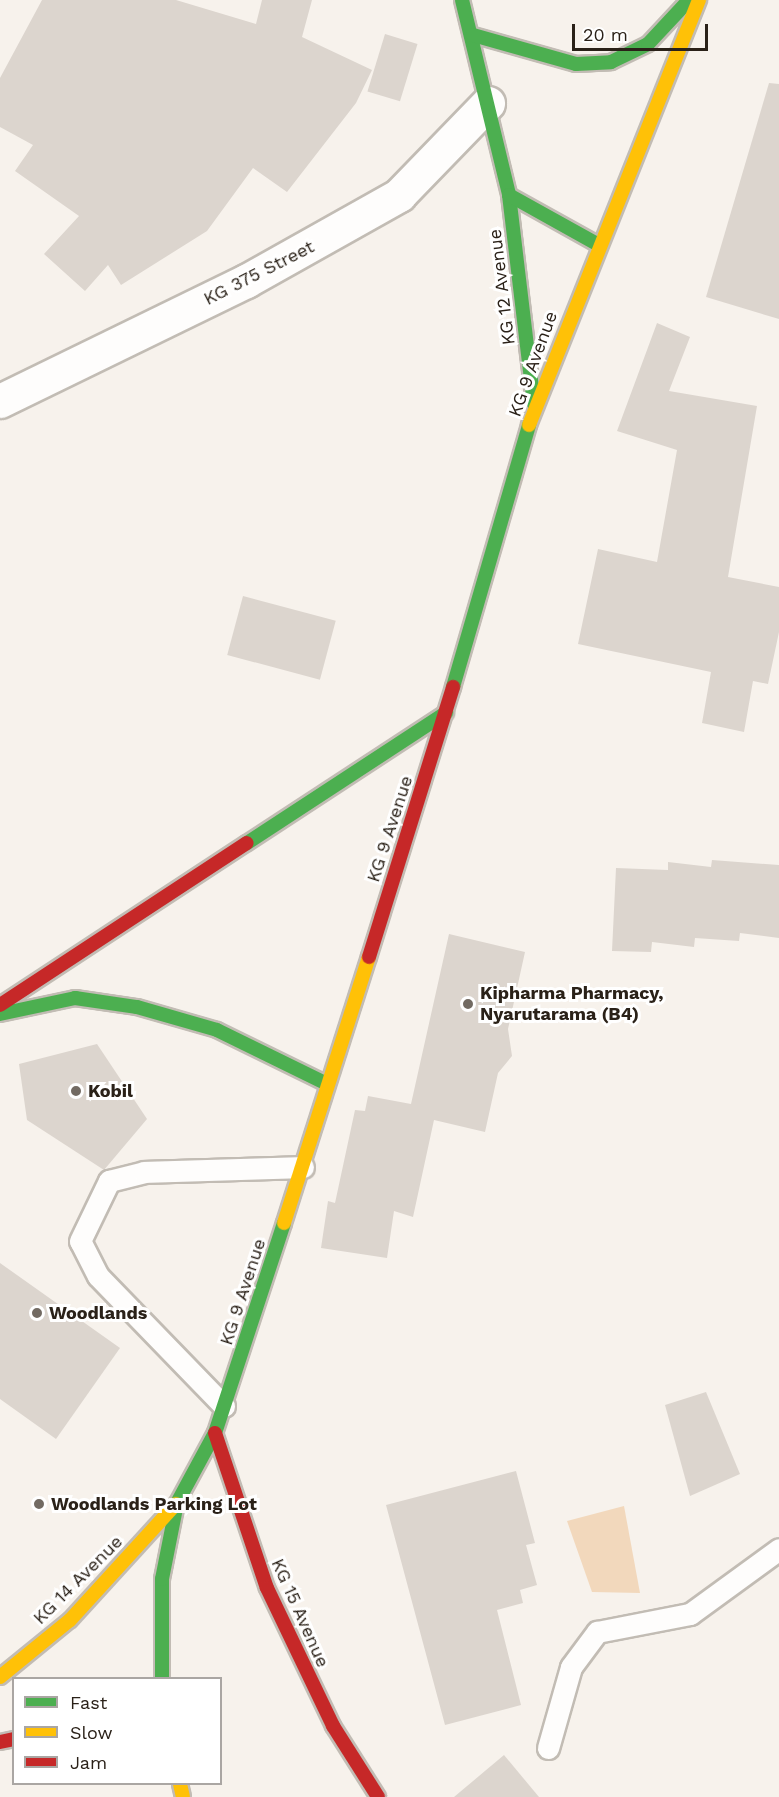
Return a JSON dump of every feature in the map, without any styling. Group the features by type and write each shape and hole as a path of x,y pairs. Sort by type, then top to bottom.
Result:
{"main road":[{"name":"KG 12 Avenue","path":"462,0 473,35 509,195 534,409"},
{"path":"473,35 576,64 611,62 648,44 688,0"},
{"name":"KG 9 Avenue","path":"162,1677 162,1579 177,1503 215,1433 303,1167 327,1084 446,713 534,409 597,244 699,0"},
{"path":"509,195 597,244"},
{"path":"0,1005 446,713"},
{"path":"0,1014 75,998 137,1007 217,1030 327,1084"},
{"name":"KG 15 Avenue","path":"215,1433 267,1588 333,1726 378,1797"},
{"name":"KG 14 Avenue","path":"0,1677 70,1620 177,1503"}],"street":[{"name":"KG 375 Street","path":"0,401 246,281 399,195 488,103"}],"lane":[{"path":"224,1406 98,1276 80,1241 109,1181 144,1172 303,1167"},
{"path":"548,1748 572,1667 597,1632 690,1614 779,1549"}],"shaded area":[{"path":"624,1506 640,1593 592,1592 567,1521"}],"building":[{"path":"42,0 176,0 256,24 262,0 312,0 302,37 372,70 356,103 287,192 253,168 207,231 121,285 108,265 85,291 44,254 79,216 15,171 33,145 0,127 0,78"},
{"path":"385,34 418,44 400,101 367,91"},
{"path":"769,83 779,84 779,319 706,297"},
{"path":"657,323 690,337 669,391 757,406 728,577 779,587 779,632 768,684 753,681 744,732 702,723 711,672 578,644 598,549 657,562 677,450 617,431"},
{"path":"243,596 336,621 320,680 227,655"},
{"path":"712,860 779,865 779,938 740,933 739,941 695,938 694,947 652,942 651,952 612,951 616,868 668,870 668,862 711,867"},
{"path":"449,934 525,952 508,1029 512,1056 498,1073 485,1132 434,1120 413,1217 394,1211 387,1258 321,1248 328,1201 335,1203 355,1110 365,1111 368,1096 411,1104"},
{"name":"Kobil","path":"97,1044 147,1119 104,1170 27,1120 19,1064"},
{"path":"0,1263 120,1348 56,1439 0,1399"},
{"path":"706,1392 740,1474 690,1496 665,1405"},
{"path":"516,1471 535,1543 526,1545 537,1585 520,1590 523,1603 497,1610 521,1705 445,1725 386,1505"},
{"path":"504,1755 539,1797 454,1797"}],"traffic: fast":[{"path":"462,0 509,195 534,404"},
{"path":"473,35 576,64 611,62 648,44 689,0"},
{"path":"509,195 597,244"},
{"path":"453,687 529,425"},
{"path":"247,843 446,713"},
{"path":"0,1014 75,998 137,1007 217,1030 327,1084"},
{"path":"162,1677 162,1579 177,1503 215,1433 284,1223"}],"traffic: slow":[{"path":"529,425 699,0"},
{"path":"284,1223 369,957"},
{"path":"0,1677 70,1620 176,1504"},
{"path":"180,1785 183,1797"}],"traffic: jam":[{"path":"369,957 453,687"},
{"path":"0,1005 247,843"},
{"path":"215,1433 267,1588 333,1726 378,1797"},
{"path":"0,1742 12,1739"}],"place":[{"name":"Kipharma Pharmacy, Nyarutarama (B4)","path":"468,1004"},
{"name":"Kobil","path":"76,1091"},
{"name":"Woodlands","path":"37,1313"},
{"name":"Woodlands Parking Lot","path":"39,1504"}]}
